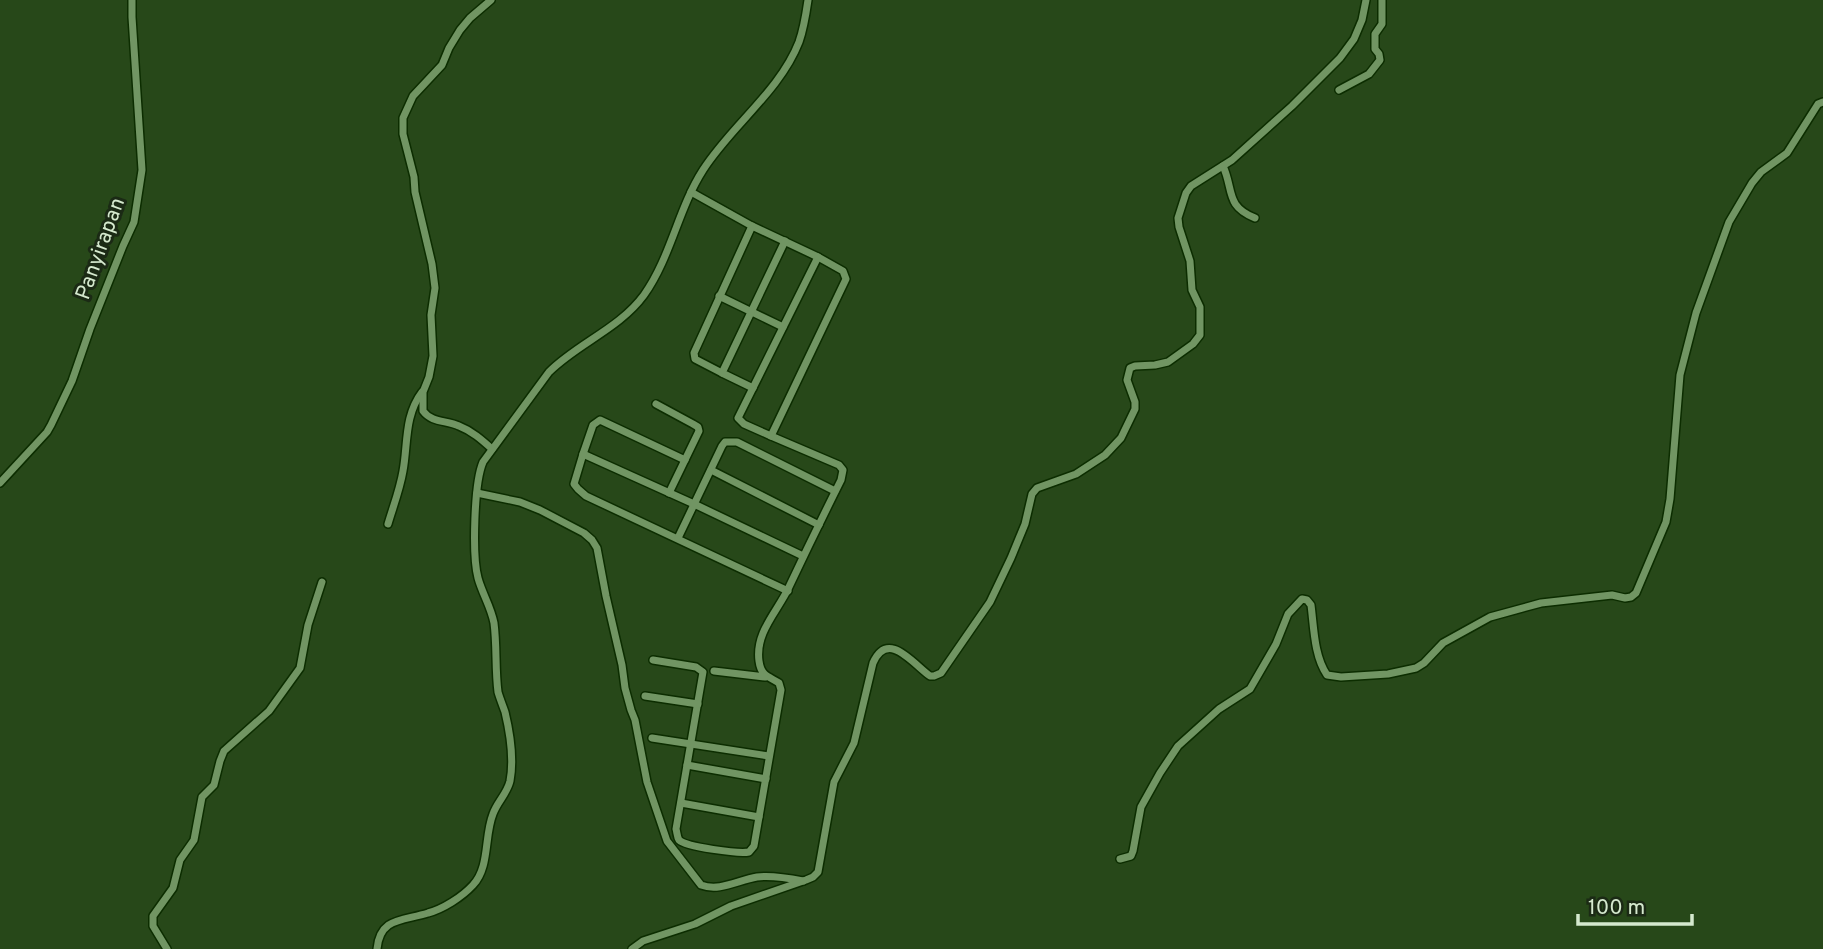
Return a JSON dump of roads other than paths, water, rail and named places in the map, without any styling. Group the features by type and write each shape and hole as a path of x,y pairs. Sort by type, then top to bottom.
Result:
{"street":[{"name":"Panyirapan","path":"0,483 51,425 72,381 122,246 134,222 142,170 132,0"},
{"path":"388,524 403,473 406,435 411,414 429,377 433,356 431,315 434,275 404,141 404,118 413,96 442,65 460,30 491,0"},
{"path":"377,949 378,939 387,925 399,919 436,910 474,884 485,855 493,813 509,784 511,763 508,731 499,694 494,622 477,574 475,541 480,470 492,449 549,372 572,352 617,324 644,294 671,243 691,192 703,170 771,88 791,58 799,42 808,0"},
{"path":"632,949 643,941 695,924 731,906 813,877 818,872 834,782 854,743 873,663 878,654 892,649 904,654 930,676 941,673 990,603 1011,558 1032,494 1044,484 1076,474 1105,454 1121,438 1135,410 1127,380 1130,368 1168,362 1199,338 1200,307 1192,290 1190,261 1178,218 1186,193 1191,186 1223,166 1292,106 1346,51 1362,20 1366,0"},
{"path":"1339,90 1369,74 1380,60 1375,48 1375,34 1382,24 1382,0"},
{"path":"1120,859 1130,856 1133,851 1141,807 1178,746 1219,709 1250,689 1276,644 1288,614 1302,599 1311,605 1321,666 1327,675 1341,677 1388,674 1416,668 1443,643 1490,617 1541,603 1612,596 1631,597 1636,593 1667,522 1680,375 1696,313 1729,222 1752,183 1761,172 1787,153 1818,104 1823,102"},
{"path":"1223,166 1233,201 1242,212 1255,218"},
{"path":"691,192 752,226 844,271 846,279 771,436"},
{"path":"752,226 694,356 695,359 753,387"},
{"path":"722,373 785,241"},
{"path":"766,677 761,669 758,650 765,627 788,591 841,480 842,467 744,424 738,418 818,257"},
{"path":"719,296 783,327"},
{"path":"423,392 423,411 426,415 462,427 492,449"},
{"path":"656,404 698,427 699,431 669,493"},
{"path":"685,460 600,420 593,425 575,487 586,496 788,591"},
{"path":"678,538 725,442 737,442 835,491"},
{"path":"583,454 694,503 803,556"},
{"path":"710,470 819,525"},
{"path":"477,493 520,502 540,510 584,533 597,548 647,782 667,841 701,886 720,887 757,877 782,877 803,881"},
{"path":"167,949 153,926 153,916 173,888 180,860 194,840 202,797 215,785 224,751 269,711 300,668 306,635 323,582"},
{"path":"653,660 691,666 703,672 676,829 679,840 689,845 740,854 752,850 781,690 779,683 766,677 713,671"},
{"path":"645,696 698,704"},
{"path":"652,738 769,757"},
{"path":"687,765 766,779"},
{"path":"681,803 759,817"}]}
